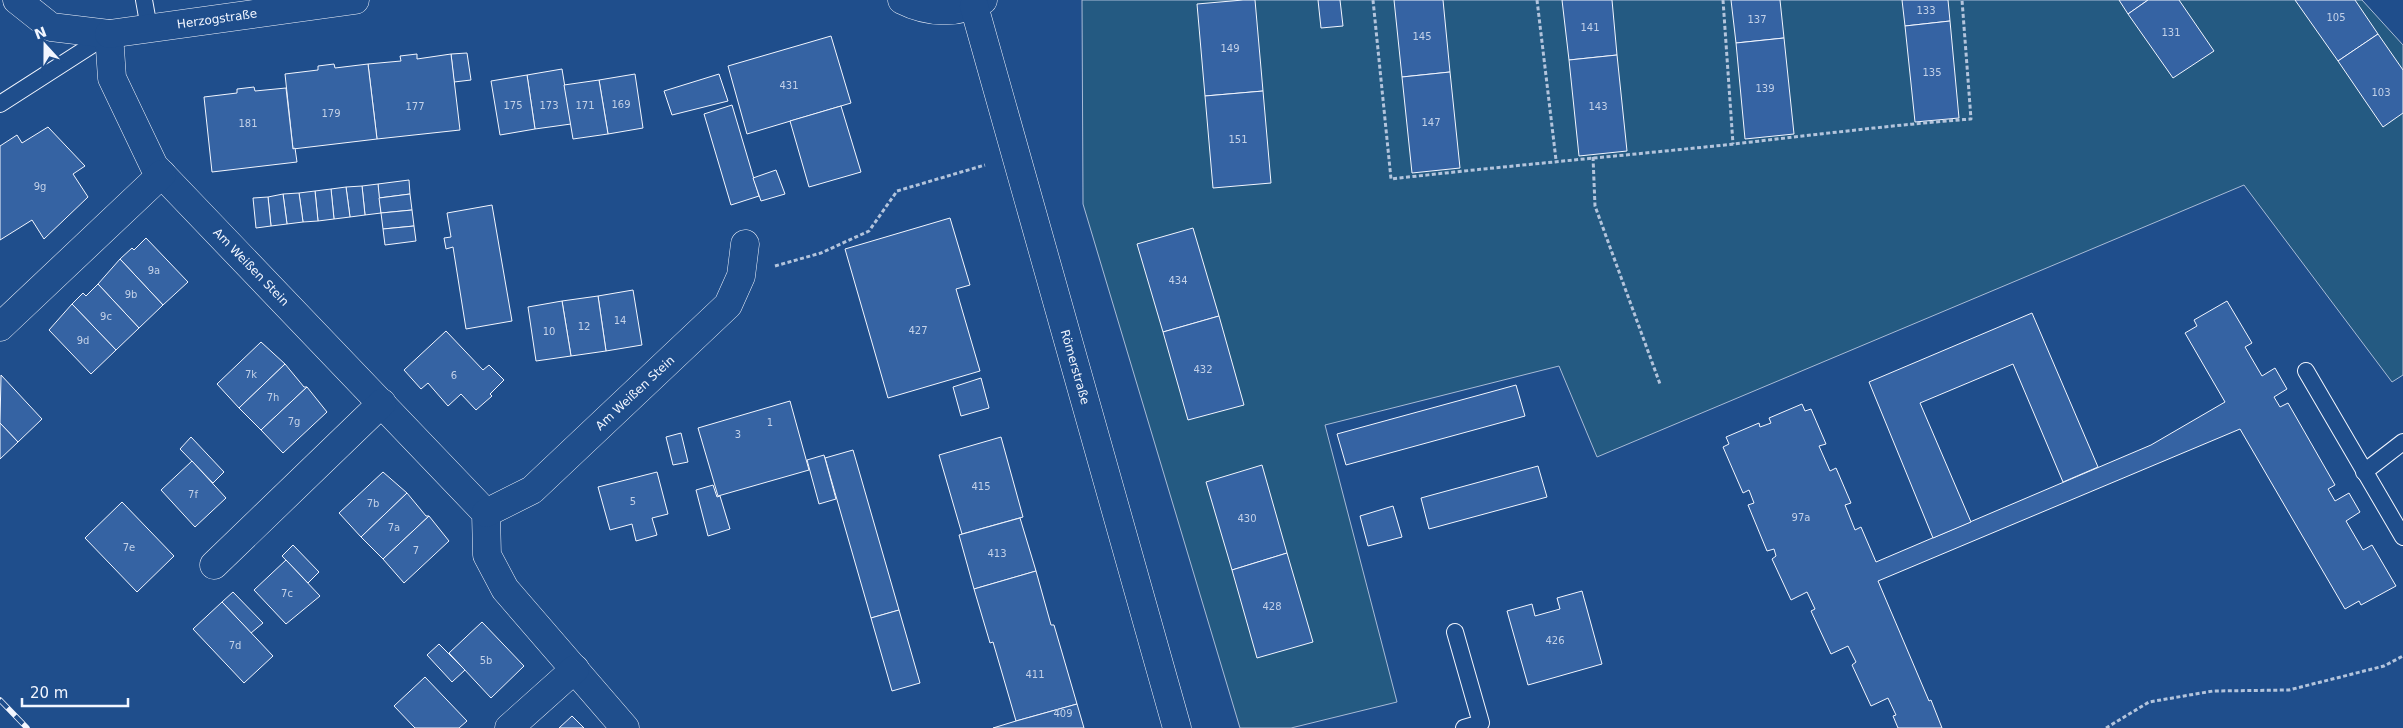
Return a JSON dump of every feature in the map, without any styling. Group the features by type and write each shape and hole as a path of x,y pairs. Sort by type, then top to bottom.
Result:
{"street":[{"path":"17,0 51,28 109,34"},
{"name":"Herzogstraße","path":"109,34 355,0"},
{"path":"902,0 918,8 946,12 978,3"},
{"name":"Römerstraße","path":"978,3 1016,156 1177,728"},
{"name":"Am Weißen Stein","path":"109,34 112,78 154,166 486,513 532,490 728,305 741,276 745,244"},
{"path":"0,327 162,174"},
{"path":"214,565 382,403"},
{"path":"486,513 487,555 505,589 625,728"},
{"path":"510,728 575,669"}],"lane":[{"path":"144,0 149,28"},
{"path":"0,104 109,34"},
{"path":"2306,371 2403,538"},
{"path":"2364,472 2403,442"},
{"path":"1455,632 1481,722 1464,728"}],"path":[{"path":"1373,0 1391,179 1556,160 1733,144 1895,124 1971,119 1962,0"},
{"path":"1537,0 1556,160"},
{"path":"1723,0 1733,144"},
{"path":"741,276 821,253 868,231 897,190 1016,156"},
{"path":"1593,157 1595,206 1660,384"},
{"path":"2106,728 2149,702 2212,691 2289,690 2384,666 2403,656"}],"shaded area":[{"path":"1082,0 2362,0 2403,45 2403,375 2392,382 2244,185 1597,457 1559,366 1325,425 1397,702 1291,728 1240,728 1083,204"}],"building":[{"path":"1255,0 1263,91 1205,96 1197,4"},
{"path":"1318,0 1340,0 1343,26 1321,28"},
{"path":"1394,0 1443,0 1450,72 1402,77"},
{"path":"1562,0 1612,0 1617,55 1569,60"},
{"path":"1731,0 1780,0 1784,38 1736,43"},
{"path":"1902,0 1948,0 1950,21 1905,26"},
{"path":"2119,0 2148,0 2128,14"},
{"path":"2148,0 2179,0 2214,51 2173,78 2128,14"},
{"path":"2295,0 2355,0 2378,34 2338,61"},
{"path":"1950,21 1959,118 1915,122 1905,26"},
{"path":"2378,34 2403,70 2403,113 2383,127 2338,61"},
{"path":"831,36 851,103 747,134 728,66"},
{"path":"1784,38 1794,134 1745,139 1736,43"},
{"path":"467,53 471,80 454,82 451,54"},
{"path":"417,54 417,59 451,54 460,130 377,139 368,64 401,61 400,56"},
{"path":"1617,55 1627,151 1579,156 1569,60"},
{"path":"334,64 335,68 368,64 377,139 293,149 285,74 318,70 318,66"},
{"path":"562,69 571,124 535,129 527,75"},
{"path":"1450,72 1460,168 1412,173 1402,77"},
{"path":"635,74 643,128 608,134 599,80"},
{"path":"719,74 728,101 672,115 664,91"},
{"path":"527,75 535,129 500,135 491,81"},
{"path":"599,80 608,134 573,139 564,85"},
{"path":"254,87 255,91 286,88 293,149 295,148 297,162 212,172 204,97 237,93 237,89"},
{"path":"1263,91 1271,183 1213,188 1205,96"},
{"path":"732,105 759,196 731,205 704,114"},
{"path":"841,106 861,172 809,187 790,121"},
{"path":"48,127 85,166 73,174 88,197 44,239 32,220 0,240 0,146 17,135 22,143"},
{"path":"776,170 785,194 761,201 753,178"},
{"path":"409,180 410,194 379,198 378,184"},
{"path":"378,184 381,213 365,215 362,186"},
{"path":"362,186 365,215 350,217 346,187"},
{"path":"346,187 350,217 334,219 331,189"},
{"path":"331,189 334,219 318,221 315,191"},
{"path":"315,191 318,221 303,222 299,193"},
{"path":"299,193 303,222 287,224 283,194"},
{"path":"283,194 287,224 271,226 268,197"},
{"path":"410,194 412,210 381,213 379,198"},
{"path":"268,197 271,226 256,228 253,198"},
{"path":"492,205 512,321 466,329 453,247 446,249 444,238 451,237 447,213"},
{"path":"412,210 414,226 383,229 381,213"},
{"path":"950,218 970,285 956,289 980,371 888,398 845,249"},
{"path":"414,226 416,241 385,245 383,229"},
{"path":"1193,228 1219,316 1163,332 1137,244"},
{"path":"146,238 188,282 163,305 120,259 132,248 134,250"},
{"path":"120,259 163,305 139,328 98,284"},
{"path":"98,284 139,328 116,350 72,304 83,293 86,296"},
{"path":"633,290 642,345 606,351 598,296"},
{"path":"598,296 606,351 571,356 562,301"},
{"path":"562,301 571,356 536,361 528,307"},
{"path":"2227,301 2252,343 2245,347 2262,376 2275,368 2287,389 2274,397 2280,407 2288,403 2335,485 2328,489 2335,501 2349,493 2360,512 2346,521 2363,550 2372,545 2396,586 2361,605 2359,601 2345,609 2240,429 1878,581 1942,728 1898,728 1893,716 1896,715 1888,698 1871,706 1852,665 1856,662 1848,646 1831,654 1811,611 1815,609 1807,592 1791,600 1772,559 1776,556 1774,549 1767,551 1748,505 1754,503 1749,490 1743,493 1723,447 1729,444 1726,437 1759,423 1760,427 1771,423 1769,418 1802,404 1805,411 1811,409 1826,444 1819,446 1830,471 1836,468 1851,503 1845,505 1855,530 1861,527 1876,562 2151,445 2225,402 2185,333 2197,326 2194,320"},
{"path":"72,304 116,350 91,374 49,330"},
{"path":"2032,313 2098,467 2063,482 2013,364 1920,403 1971,522 1933,538 1869,382"},
{"path":"1219,316 1244,405 1188,420 1163,332"},
{"path":"446,331 483,370 489,365 504,380 490,394 492,396 476,410 461,394 448,406 428,383 421,389 404,370"},
{"path":"261,342 285,364 239,408 217,384"},
{"path":"285,364 304,387 307,387 261,430 239,408"},
{"path":"1,375 42,419 18,442 0,423"},
{"path":"981,378 989,408 961,416 953,387"},
{"path":"1516,385 1525,416 1346,465 1337,434"},
{"path":"307,387 327,412 283,453 261,430"},
{"path":"790,401 809,470 718,496 698,428"},
{"path":"0,423 18,442 0,459"},
{"path":"681,433 688,462 673,465 666,437"},
{"path":"191,437 224,472 213,483 180,449"},
{"path":"1001,437 1023,517 962,534 939,455"},
{"path":"853,450 899,610 871,618 825,458"},
{"path":"824,455 836,499 819,504 807,460"},
{"path":"192,461 226,498 195,527 161,490"},
{"path":"1262,465 1287,553 1232,570 1206,482"},
{"path":"1538,466 1547,497 1429,529 1421,498"},
{"path":"383,472 407,493 361,537 339,513"},
{"path":"657,472 668,514 652,518 657,535 636,541 632,524 610,530 598,487"},
{"path":"713,485 717,497 720,496 730,529 708,536 696,490"},
{"path":"407,493 426,516 429,516 383,559 361,537"},
{"path":"122,502 174,556 137,592 85,538"},
{"path":"1393,506 1402,537 1368,546 1360,516"},
{"path":"429,516 449,541 404,583 383,559"},
{"path":"1020,518 1036,571 974,589 959,535"},
{"path":"293,545 319,572 308,583 282,556"},
{"path":"1287,553 1313,642 1257,658 1232,570"},
{"path":"286,560 320,596 286,624 254,590"},
{"path":"1036,571 1051,625 1054,625 1077,704 1016,721 993,642 990,643 974,589"},
{"path":"1582,591 1602,664 1528,685 1507,611 1532,604 1535,616 1560,609 1557,598"},
{"path":"233,592 263,623 251,633 222,602"},
{"path":"222,602 273,656 244,683 193,629"},
{"path":"899,610 920,683 892,691 871,618"},
{"path":"482,622 524,666 491,698 449,653"},
{"path":"439,644 465,670 452,682 427,655"},
{"path":"425,677 467,721 459,728 415,728 394,706"},
{"path":"1077,704 1084,728 993,728 1016,721"},
{"path":"572,716 584,728 559,728"}],"railway":[{"path":"0,700 27,728"}]}
